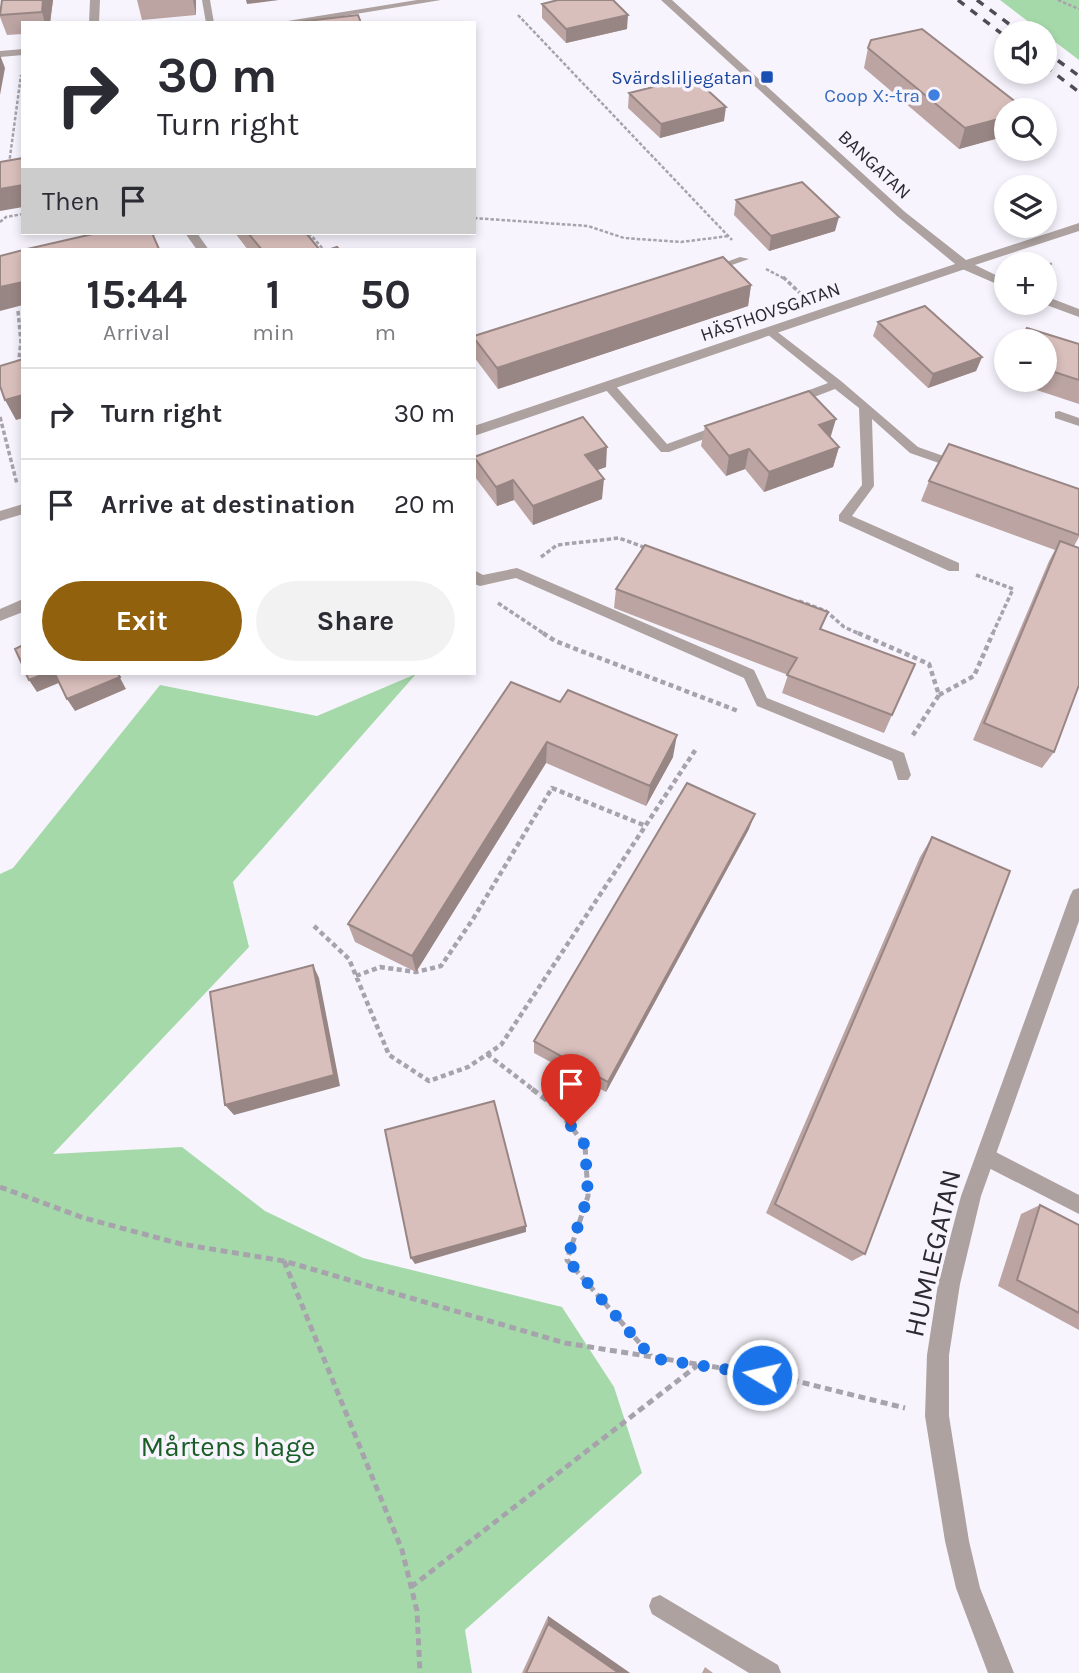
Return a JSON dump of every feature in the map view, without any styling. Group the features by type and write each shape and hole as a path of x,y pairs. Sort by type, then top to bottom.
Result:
{"street":[{"path":"94,21 95,0"},
{"path":"294,21 436,0"},
{"name":"BANGATAN","path":"666,0 901,214 964,265 994,279"},
{"path":"0,54 21,52"},
{"name":"HÄSTHOVSGATAN","path":"476,430 1079,227"},
{"path":"1057,305 1079,313"},
{"path":"0,615 21,607"},
{"name":"HUMLEGATAN","path":"1001,1673 968,1588 957,1541 937,1416 938,1354 949,1284 971,1196 1079,896"}],"lane":[{"path":"206,0 210,21"},
{"path":"691,276 744,259"},
{"path":"771,331 915,450 978,472"},
{"path":"776,407 837,384"},
{"path":"609,386 665,449 739,421"},
{"path":"864,407 868,486 844,518 954,567"},
{"path":"1059,415 1079,422"},
{"path":"0,516 21,510"},
{"path":"476,577 480,581 517,573 748,674 762,702 899,757 903,775"},
{"path":"986,1156 1079,1205"},
{"path":"660,1606 770,1673"}],"path":[{"path":"1058,0 1079,9"},
{"path":"518,15 743,251 744,259 782,276 802,295"},
{"path":"9,165 21,72"},
{"path":"0,166 16,164"},
{"path":"0,222 6,217 21,214"},
{"path":"476,218 588,226 624,238 658,241 681,242 729,236"},
{"path":"17,377 21,342 18,311"},
{"path":"0,417 20,492"},
{"path":"517,573 557,545 619,538 659,552"},
{"path":"899,757 939,695 974,676 1013,589 954,567"},
{"path":"788,597 826,611 844,627 929,664 939,695"},
{"path":"497,602 555,641 746,714"},
{"path":"314,926 349,959 389,1055 429,1081 468,1067 501,1045 696,749"},
{"path":"356,975 380,967 416,972 441,966 552,788 646,826"},
{"path":"487,1054 557,1108 585,1145 588,1196 567,1259 652,1358"},
{"path":"0,1187 83,1219 181,1244 284,1261 565,1343 784,1378 937,1416"},
{"path":"284,1261 388,1514 411,1587 422,1648 420,1673"},
{"path":"411,1587 698,1365"}],"green space":[{"path":"1000,0 1079,0 1079,60 1057,43 1057,21 1028,21"},
{"name":"Mårtens hage","path":"415,675 233,882 249,947 53,1154 182,1147 265,1211 363,1258 562,1307 614,1387 642,1473 465,1630 472,1673 0,1673 0,874 13,868 160,685 317,716"}],"building":[{"path":"2,0 43,0 42,12 0,15"},
{"path":"558,0 613,0 628,15 566,29 542,4"},
{"path":"358,15 360,21 306,21"},
{"path":"922,29 1011,98 994,98 994,120 965,128 868,48 871,40"},
{"path":"693,77 726,107 661,124 629,93"},
{"path":"21,158 21,185 0,189 0,162"},
{"path":"802,182 839,217 771,236 736,200"},
{"path":"88,235 153,235 159,248 32,248"},
{"path":"250,235 308,235 318,248 260,248"},
{"path":"21,251 21,282 0,287 0,256"},
{"path":"723,257 751,285 497,368 476,341 476,335"},
{"path":"925,306 982,357 933,374 878,322"},
{"path":"1057,337 1079,344 1079,380 1057,373"},
{"path":"21,360 21,396 5,400 0,386 0,366"},
{"path":"809,391 836,419 819,425 839,447 769,472 749,449 729,456 705,426"},
{"path":"583,417 607,447 585,455 604,479 533,506 513,480 496,487 476,456"},
{"path":"949,444 1079,489 1079,535 929,481"},
{"path":"1060,541 1079,548 1079,685 1054,752 984,723"},
{"path":"645,545 828,612 820,629 915,664 892,715 787,675 797,658 616,589"},
{"path":"21,646 21,662 15,649"},
{"path":"26,675 42,675 29,680"},
{"path":"55,675 120,677 67,699"},
{"path":"511,682 560,702 568,690 677,735 650,786 547,742 412,956 348,924"},
{"path":"687,783 755,814 608,1082 534,1041"},
{"path":"932,837 1010,871 865,1254 775,1204"},
{"path":"313,965 334,1075 225,1105 210,992"},
{"path":"494,1101 526,1226 411,1258 385,1130"},
{"path":"1040,1205 1079,1225 1079,1313 1017,1280"},
{"path":"548,1624 619,1673 526,1673"}],"railway":[{"path":"958,0 994,28"},
{"path":"977,0 1005,21"},
{"path":"1057,60 1079,76"},
{"path":"1057,75 1079,92"}],"place":[{"name":"Svärdsliljegatan","path":"767,77"},
{"name":"Coop X:-tra","path":"934,95"}],"route":[{"path":"571,1126 585,1145 588,1196 567,1259 652,1358 762,1375"}]}
